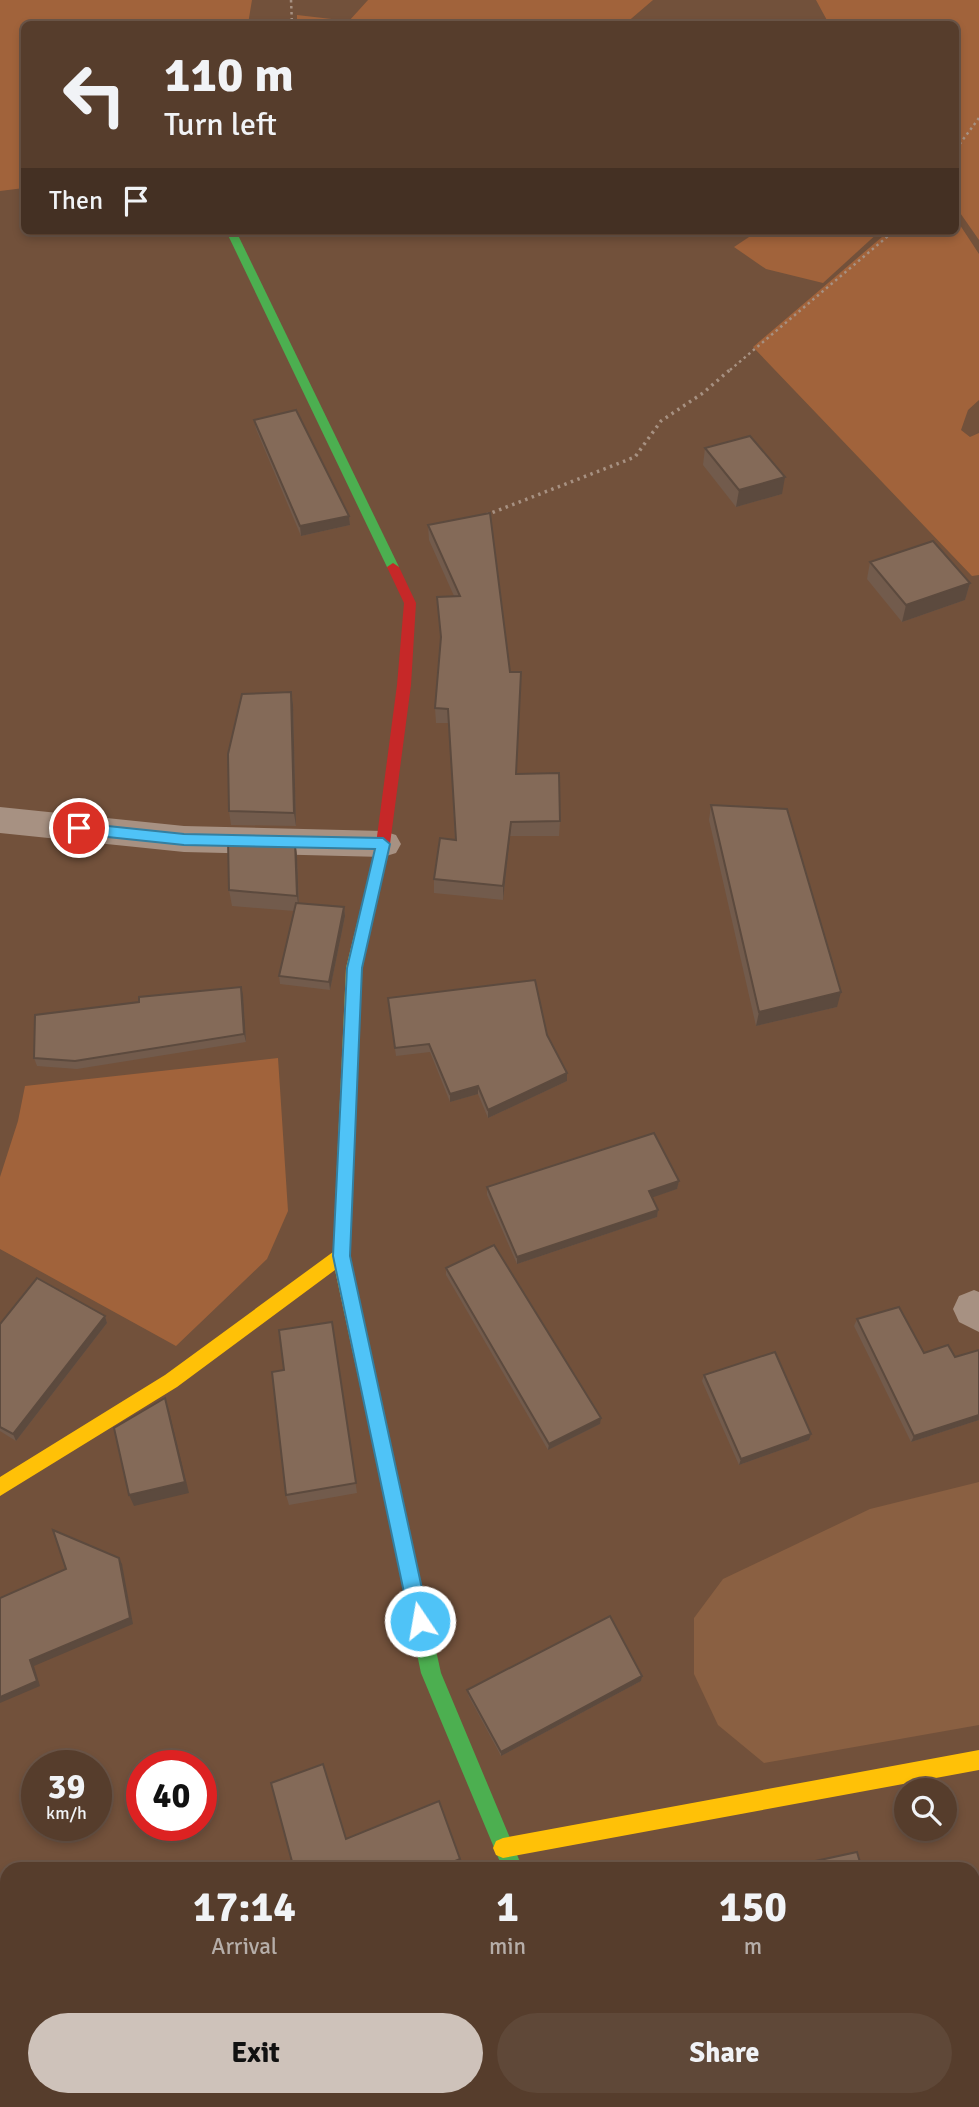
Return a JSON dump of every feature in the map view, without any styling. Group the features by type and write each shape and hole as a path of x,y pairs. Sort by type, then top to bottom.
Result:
{"street":[{"path":"233,235 410,603 404,685 383,844 354,968 341,1256 431,1673 510,1862"},
{"path":"0,820 184,839 383,844"},
{"path":"0,1488 171,1381 341,1256"},
{"path":"503,1847 979,1760"}],"path":[{"path":"291,0 292,21"},
{"path":"959,145 979,118"},
{"path":"483,516 635,457 661,421 703,393 889,235"}],"shaded area":[{"path":"0,0 252,0 248,21 21,21 21,188 0,191"},
{"path":"368,0 653,0 628,21 349,21"},
{"path":"816,0 979,0 979,240 959,211 959,21 827,21"},
{"path":"297,15 349,21 297,21"},
{"path":"959,224 979,254 979,400 968,410 961,430 970,437 979,433 979,575 972,576 753,347 884,235 959,235"},
{"path":"752,235 876,235 823,283 766,269 734,247"},
{"path":"278,1058 288,1211 267,1259 176,1346 0,1249 0,1177 18,1121 25,1086"},
{"path":"979,1482 979,1725 764,1763 718,1725 694,1674 694,1618 723,1579 870,1509"}],"building":[{"path":"296,410 349,516 300,526 254,420"},
{"path":"750,436 785,477 739,490 705,448"},
{"path":"490,513 510,672 521,672 516,774 559,773 560,821 511,822 503,886 434,879 440,838 456,840 448,709 435,708 441,637 437,597 460,596 428,525"},
{"path":"933,541 970,583 906,605 870,562"},
{"path":"291,692 294,813 229,811 228,754 242,694"},
{"path":"711,805 787,809 841,992 759,1012"},
{"path":"228,840 295,841 297,896 229,890"},
{"path":"296,903 344,907 329,982 279,976"},
{"path":"535,980 547,1035 567,1073 488,1110 478,1086 450,1094 429,1044 395,1048 388,998"},
{"path":"241,987 244,1034 75,1061 34,1058 35,1015 139,1002 139,997"},
{"path":"654,1133 679,1181 649,1191 658,1210 517,1257 487,1187"},
{"path":"494,1245 601,1418 549,1444 446,1268"},
{"path":"37,1278 105,1316 13,1434 0,1427 0,1324"},
{"path":"899,1307 924,1353 948,1345 955,1357 979,1350 979,1415 914,1436 857,1319"},
{"path":"332,1322 356,1483 286,1495 272,1372 284,1370 279,1330"},
{"path":"775,1352 811,1434 741,1459 704,1375"},
{"path":"165,1398 185,1482 129,1495 114,1428"},
{"path":"53,1530 119,1558 130,1618 30,1660 37,1681 0,1697 0,1598 66,1569"},
{"path":"610,1616 642,1676 501,1752 467,1690"},
{"path":"323,1764 346,1839 439,1801 460,1859 453,1862 292,1862 271,1783"},
{"path":"857,1852 860,1862 811,1862"}],"traffic: fast":[{"path":"233,235 393,567"},
{"path":"395,1506 431,1673 510,1862"}],"traffic: slow":[{"path":"368,907 354,968 341,1256 395,1506"},
{"path":"0,1487 171,1381 341,1256"},
{"path":"503,1848 979,1760"}],"traffic: jam":[{"path":"368,907 383,844 404,685 410,603 393,567"}],"route":[{"path":"79,828 184,839 383,844 354,968 341,1256 420,1621"}]}
